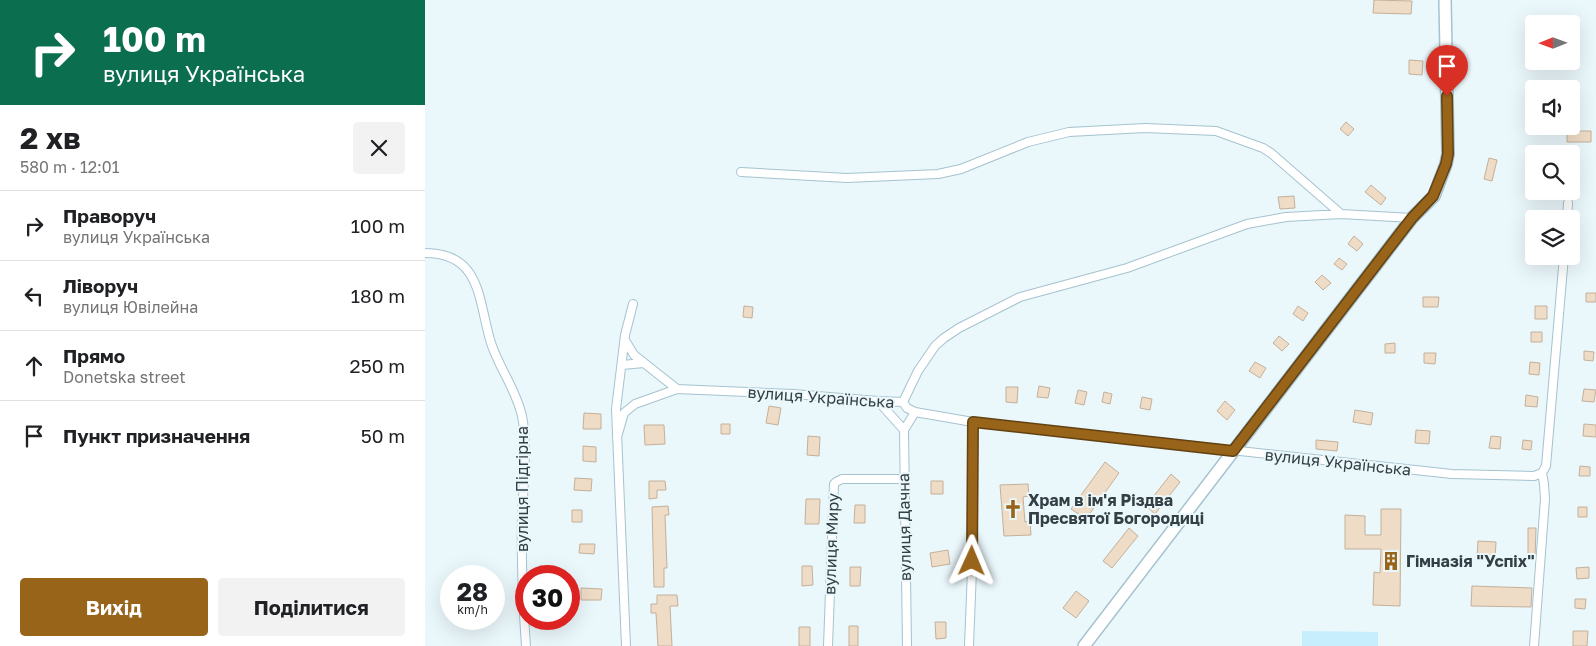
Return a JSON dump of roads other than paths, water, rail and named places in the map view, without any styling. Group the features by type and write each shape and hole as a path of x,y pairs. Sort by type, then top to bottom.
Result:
{"street":[{"path":"1084,646 1412,218 1433,196 1448,154 1445,0"},
{"path":"741,172 847,178 939,174 961,169 1029,142 1069,132 1145,128 1216,131 1263,148 1271,153 1341,214"},
{"path":"1568,203 1568,210"},
{"path":"903,402 918,371 935,346 943,338 1020,297 1127,268 1247,224 1286,217 1341,214 1412,218"},
{"name":"вулиця Підгірна","path":"425,253 437,253 454,258 467,268 475,282 491,344 515,394 522,416 524,437 521,542 526,646"},
{"path":"1534,646 1545,499 1545,484 1542,473 1546,466 1547,458 1563,265"},
{"name":"вулиця Українська","path":"626,646 617,409 621,365 633,304"},
{"path":"625,340 634,355 677,389"},
{"path":"621,365 644,363"},
{"name":"вулиця Українська","path":"617,437 624,413 635,404 677,389 793,394 903,402 907,408 915,412 973,422 1452,474 1534,476 1542,473"},
{"path":"878,401 904,430 915,412"},
{"path":"969,646 973,544 973,422"},
{"name":"вулиця Дачна","path":"904,430 903,479 907,646"},
{"name":"вулиця Миру","path":"828,646 834,484 842,479 903,479"}],"place":[{"name":"Храм в ім'я Різдва Пресвятої Богородиці","path":"1013,509"},
{"name":"Гімназія \"Успіх\"","path":"1391,561"}]}
